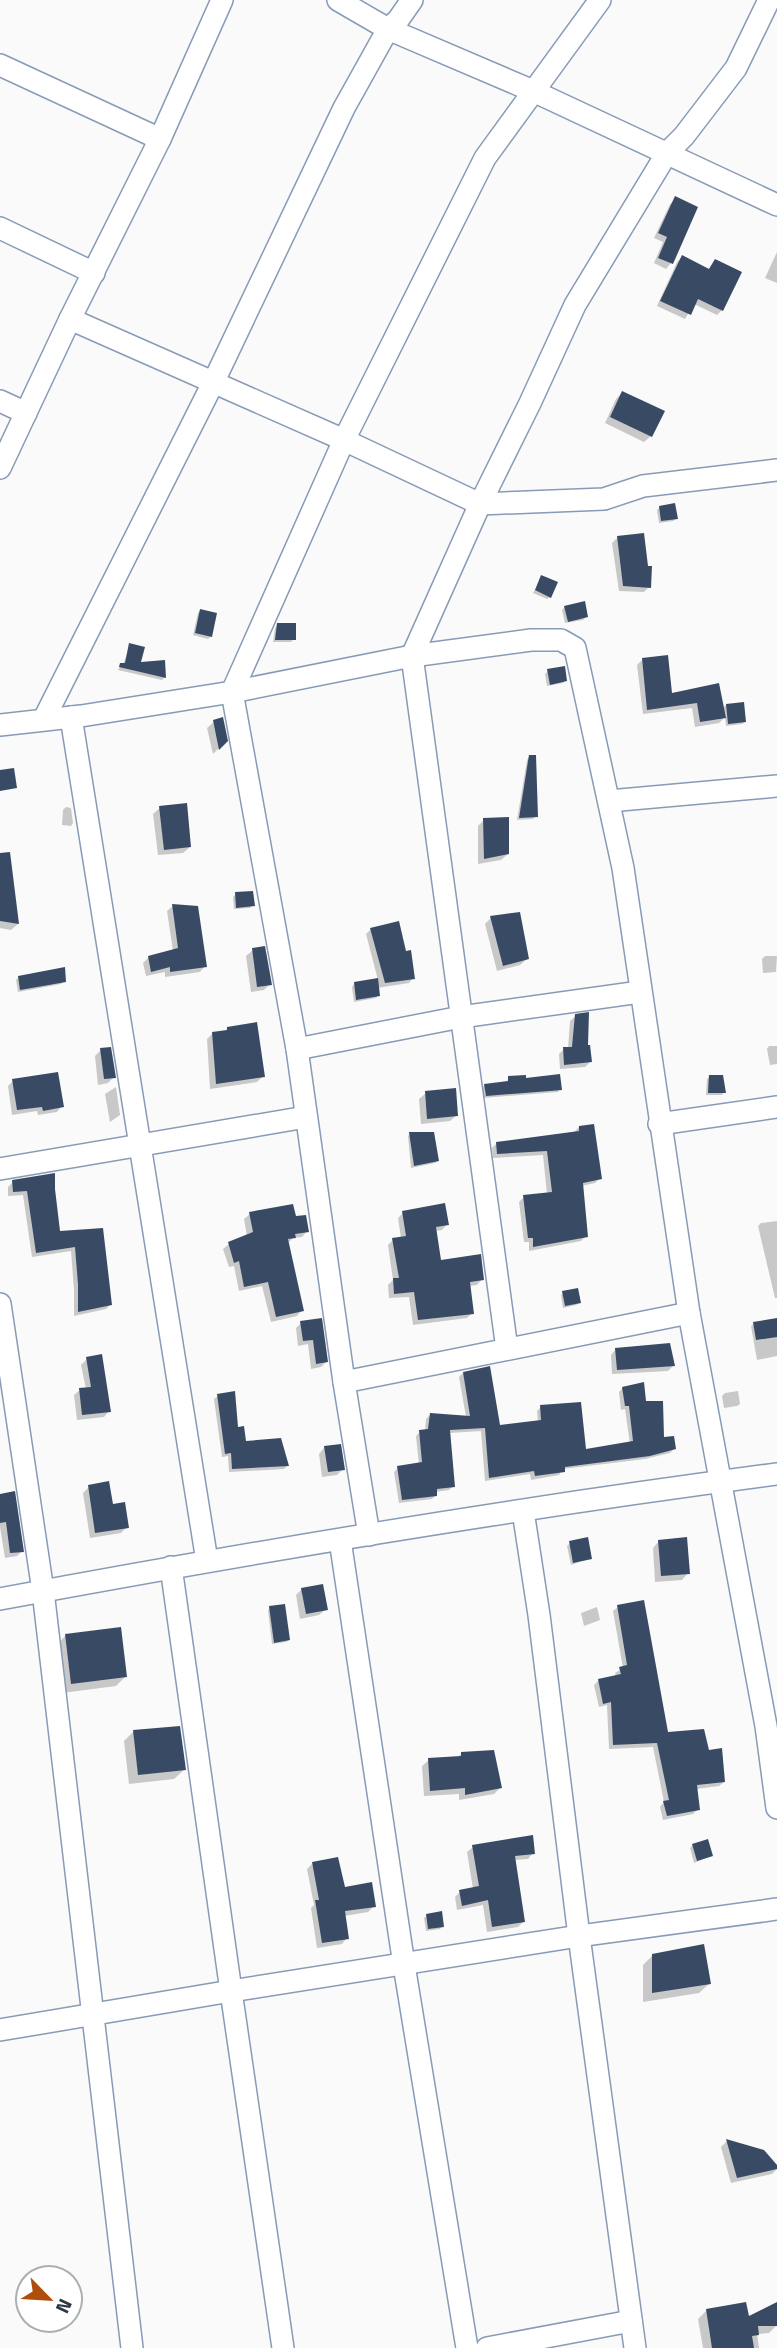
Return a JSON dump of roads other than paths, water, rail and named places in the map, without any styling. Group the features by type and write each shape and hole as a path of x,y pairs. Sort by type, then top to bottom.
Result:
{"street":[{"path":"0,468 70,319 160,139 222,0"},
{"path":"338,0 388,29 533,91 777,205"},
{"path":"44,719 213,383 344,108 388,29 412,0"},
{"path":"369,1535 344,1382 297,1049 232,692 344,440 485,158 600,0"},
{"path":"507,1349 412,656 480,504 575,305 667,153 684,136 736,68 769,0"},
{"path":"0,65 160,139"},
{"path":"0,228 94,273"},
{"path":"70,319 344,440 480,504 604,499 643,486 777,470"},
{"path":"0,401 26,413"},
{"path":"0,725 232,692 412,656 531,640 561,640 575,648 623,867 689,1313 766,1726 777,1808"},
{"path":"71,717 207,1561"},
{"path":"609,801 777,786"},
{"path":"297,1049 461,1017 640,992"},
{"path":"659,1124 777,1107"},
{"path":"0,1169 306,1118"},
{"path":"0,1304 43,1591 132,2348"},
{"path":"344,1382 689,1313"},
{"path":"0,1599 207,1561 777,1474"},
{"path":"523,1511 635,2348"},
{"path":"340,1540 404,1965 467,2348"},
{"path":"171,1567 283,2348"},
{"path":"0,2030 579,1936 777,1909"},
{"path":"487,2348 631,2321"}]}
